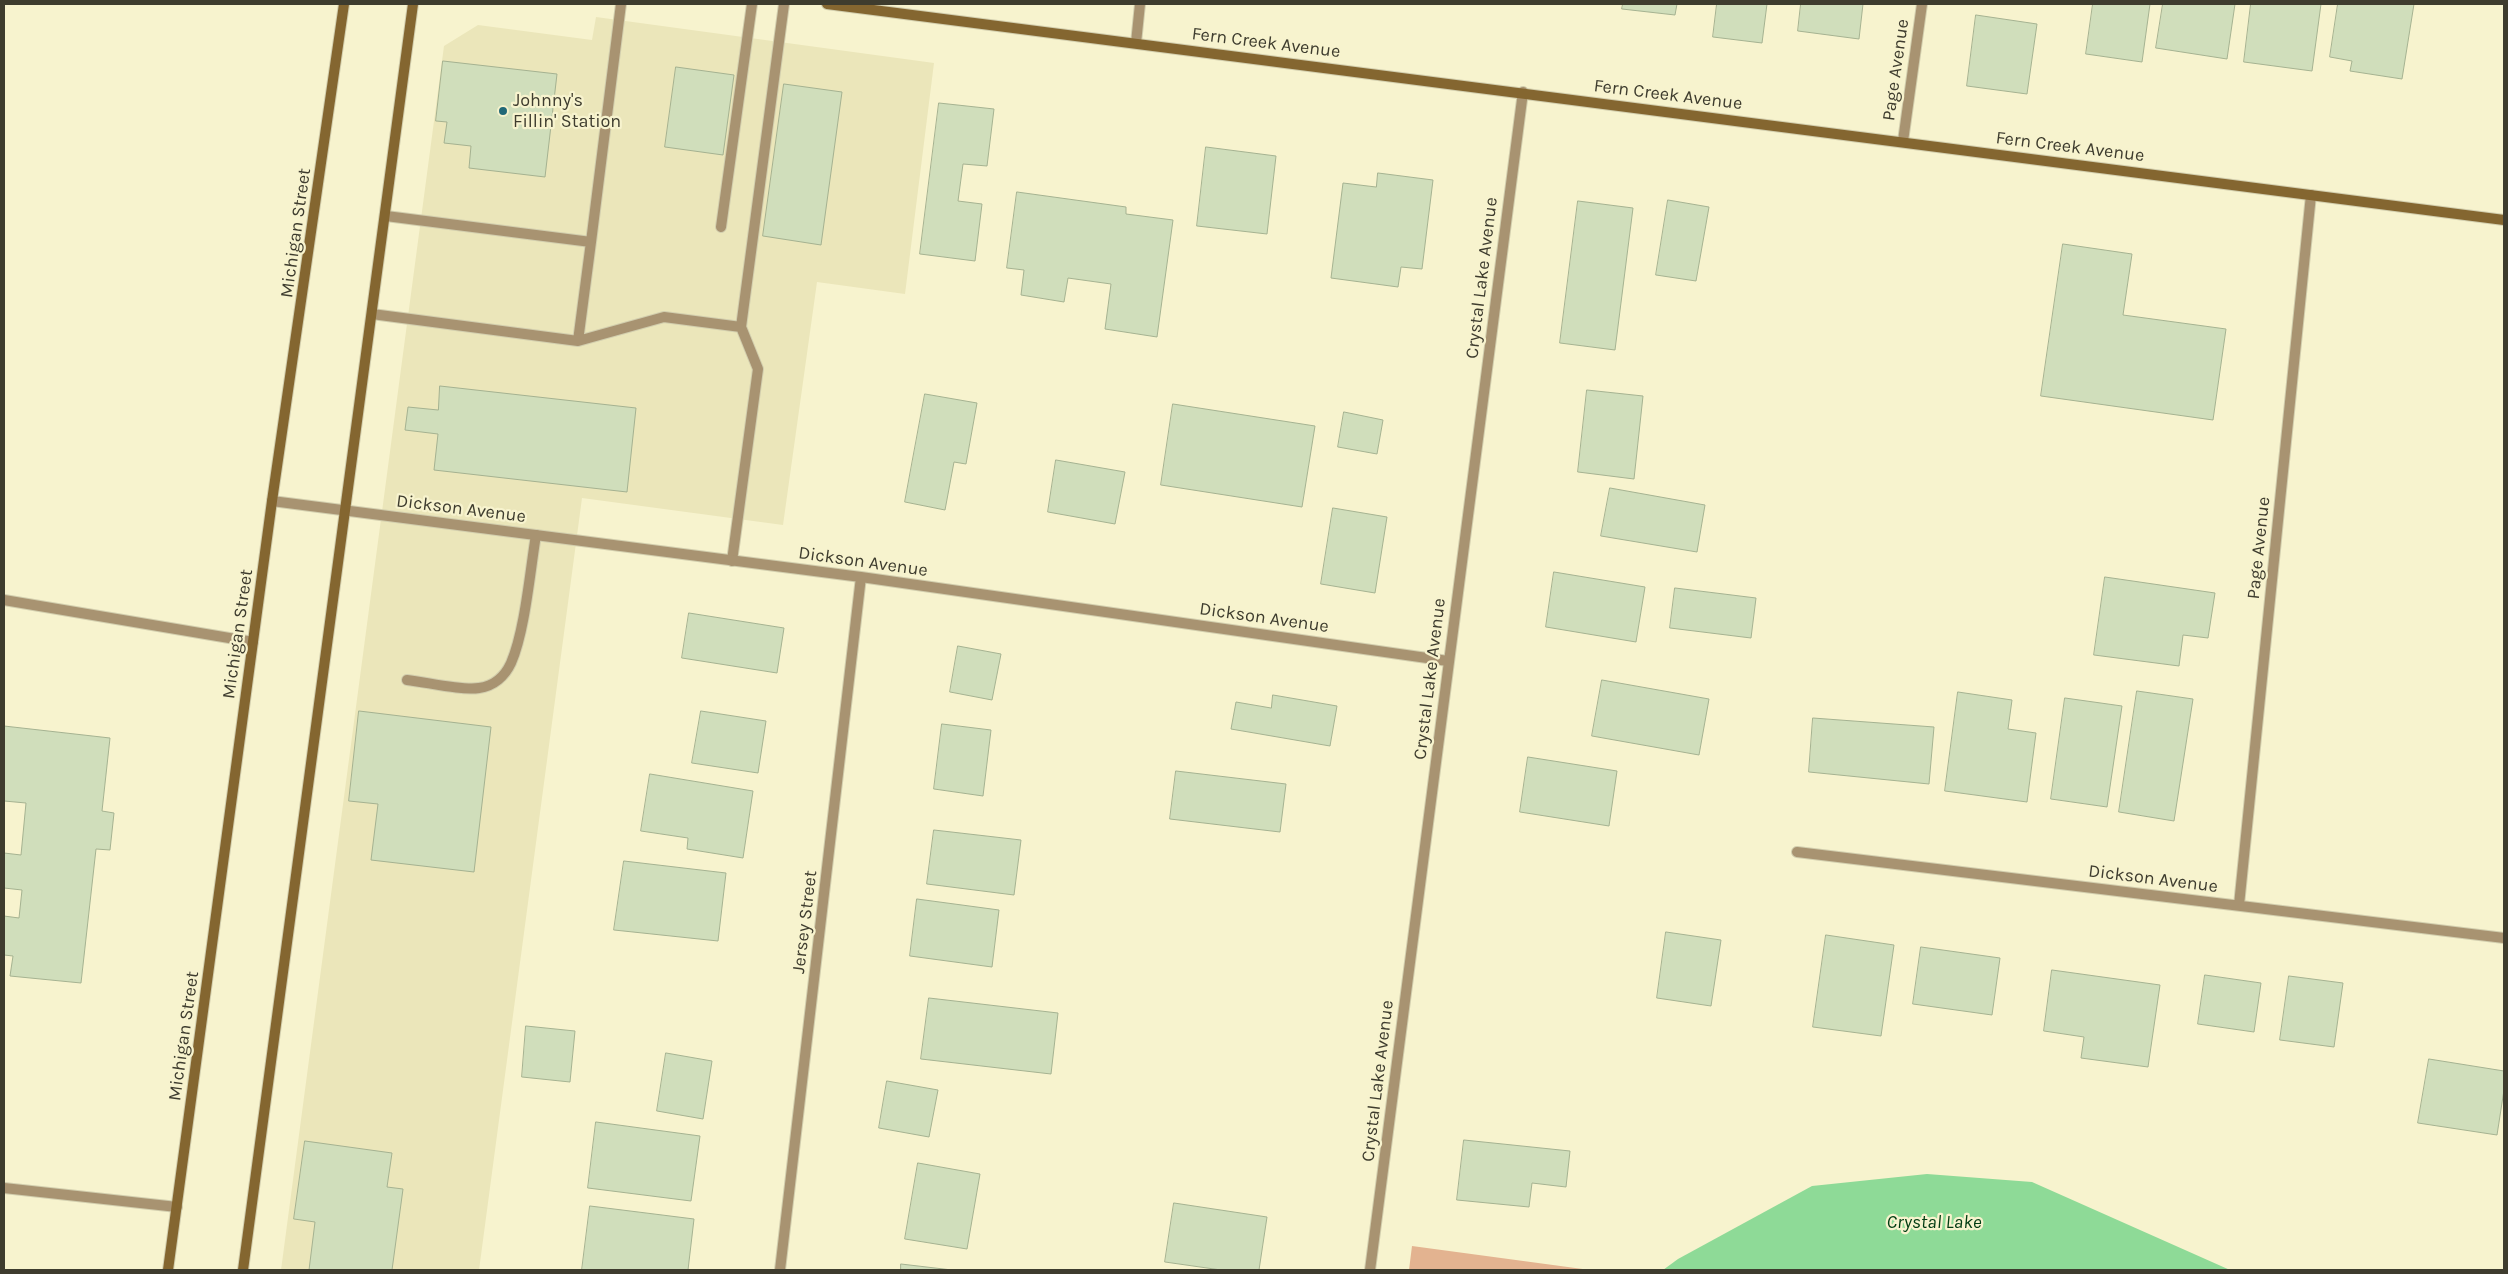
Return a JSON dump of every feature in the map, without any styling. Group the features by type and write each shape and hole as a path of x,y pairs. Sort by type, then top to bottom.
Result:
{"street":[{"name":"Michigan Street","path":"168,1270 272,501 344,4"},
{"path":"243,1270 413,4"},
{"path":"578,341 622,4"},
{"path":"722,227 752,4"},
{"path":"732,561 758,369 741,327 784,4"},
{"name":"Fern Creek Avenue","path":"827,4 1523,92 2504,220"},
{"path":"1136,43 1140,4"},
{"name":"Page Avenue","path":"1903,141 1922,4"},
{"name":"Crystal Lake Avenue","path":"1370,1270 1523,92"},
{"name":"Page Avenue","path":"2240,905 2311,195"},
{"path":"386,216 591,242"},
{"path":"372,314 578,341 664,317 741,327"},
{"name":"Dickson Avenue","path":"272,501 861,577 1448,661"},
{"path":"407,680 478,688 492,685 503,675 510,664 518,643 536,536"},
{"name":"Jersey Street","path":"780,1270 861,577"},
{"path":"4,600 253,642"},
{"name":"Dickson Avenue","path":"1797,852 2504,938"},
{"path":"4,1188 177,1207"}],"shaded area":[{"path":"596,17 934,63 905,294 817,282 783,525 582,498 479,1270 281,1270 444,46 478,25 592,40"},
{"path":"1412,1246 1590,1270 1409,1270"}],"water":[{"name":"Crystal Lake","path":"1927,1174 2032,1182 2230,1270 1663,1270 1678,1259 1812,1186"}],"building":[{"path":"1623,4 1677,4 1675,15 1622,9"},
{"path":"1717,4 1767,4 1762,43 1713,37"},
{"path":"1801,4 1863,4 1859,39 1798,31"},
{"path":"2093,4 2150,4 2142,62 2086,54"},
{"path":"2163,4 2235,4 2227,59 2156,48"},
{"path":"2251,4 2321,4 2312,71 2244,62"},
{"path":"2338,4 2414,4 2402,79 2350,71 2352,61 2330,57"},
{"path":"1976,15 2037,24 2027,94 1967,86"},
{"path":"443,61 557,74 545,177 469,168 471,146 444,143 447,122 436,121"},
{"path":"676,67 734,75 723,155 665,147"},
{"path":"784,84 842,92 821,245 763,236"},
{"path":"939,103 994,109 987,166 963,164 958,201 982,204 975,261 920,254"},
{"path":"1206,147 1276,156 1267,234 1197,226"},
{"path":"1378,173 1433,180 1422,269 1401,267 1398,287 1331,278 1343,183 1376,187"},
{"path":"1017,192 1126,207 1126,214 1173,220 1157,337 1105,329 1111,284 1068,278 1064,302 1021,295 1024,270 1007,268"},
{"path":"1668,200 1709,207 1696,281 1656,275"},
{"path":"1578,201 1633,208 1615,350 1560,343"},
{"path":"2063,244 2132,254 2123,315 2226,329 2213,420 2041,396"},
{"path":"440,386 636,408 627,492 434,470 438,434 405,430 408,407 438,410"},
{"path":"1587,390 1643,396 1634,479 1578,472"},
{"path":"925,394 977,403 966,464 954,462 945,510 905,502"},
{"path":"1173,404 1315,426 1302,507 1161,485"},
{"path":"1344,412 1383,420 1377,454 1338,447"},
{"path":"1056,460 1125,472 1115,524 1048,512"},
{"path":"1610,488 1705,505 1697,552 1601,536"},
{"path":"1333,508 1387,517 1375,593 1321,584"},
{"path":"1554,572 1645,587 1636,642 1546,627"},
{"path":"2105,577 2215,593 2208,638 2183,635 2179,666 2094,655"},
{"path":"1675,588 1756,598 1751,638 1670,628"},
{"path":"689,613 784,628 777,673 682,658"},
{"path":"958,646 1001,654 992,700 950,692"},
{"path":"1602,680 1709,699 1699,755 1592,736"},
{"path":"2137,691 2193,699 2174,821 2119,812"},
{"path":"1958,692 2012,700 2008,729 2036,733 2027,802 1945,791"},
{"path":"1273,695 1337,706 1330,746 1231,729 1236,702 1271,708"},
{"path":"2065,698 2122,706 2107,807 2051,799"},
{"path":"359,711 491,727 474,872 371,860 378,804 349,801"},
{"path":"701,711 766,721 758,773 692,763"},
{"path":"1813,718 1934,727 1929,784 1809,772"},
{"path":"942,724 991,730 983,796 934,789"},
{"path":"4,726 110,738 102,811 114,813 110,850 96,849 81,983 10,976 13,956 4,955 4,916 19,918 22,890 4,888 4,853 21,855 26,803 4,801"},
{"path":"1528,757 1617,771 1609,826 1520,812"},
{"path":"1176,771 1286,784 1280,832 1170,819"},
{"path":"650,774 753,791 743,858 687,849 688,838 641,831"},
{"path":"934,830 1021,840 1014,895 927,884"},
{"path":"624,861 726,873 718,941 614,930"},
{"path":"917,899 999,910 992,967 910,956"},
{"path":"1666,932 1721,940 1711,1006 1657,998"},
{"path":"1826,935 1894,945 1881,1036 1813,1027"},
{"path":"1921,947 2000,958 1992,1015 1913,1004"},
{"path":"2052,970 2160,985 2148,1067 2081,1058 2084,1037 2044,1031"},
{"path":"2205,975 2261,983 2254,1032 2198,1024"},
{"path":"2289,976 2343,983 2334,1047 2280,1040"},
{"path":"929,998 1058,1013 1051,1074 921,1059"},
{"path":"526,1026 575,1031 570,1082 522,1077"},
{"path":"666,1053 712,1061 703,1119 657,1111"},
{"path":"2429,1059 2504,1071 2504,1090 2497,1135 2418,1123"},
{"path":"887,1081 938,1090 929,1137 879,1128"},
{"path":"596,1122 700,1136 691,1201 588,1188"},
{"path":"1464,1140 1570,1151 1566,1187 1532,1183 1529,1207 1457,1200"},
{"path":"305,1141 392,1153 387,1187 403,1189 392,1270 309,1270 315,1222 294,1219"},
{"path":"918,1163 980,1174 967,1249 905,1239"},
{"path":"1174,1203 1267,1217 1259,1270 1221,1270 1165,1262"},
{"path":"590,1206 694,1219 688,1270 582,1270"},
{"path":"901,1264 952,1270 901,1270"}],"place":[{"name":"Johnny's Fillin' Station","path":"503,111"}]}
